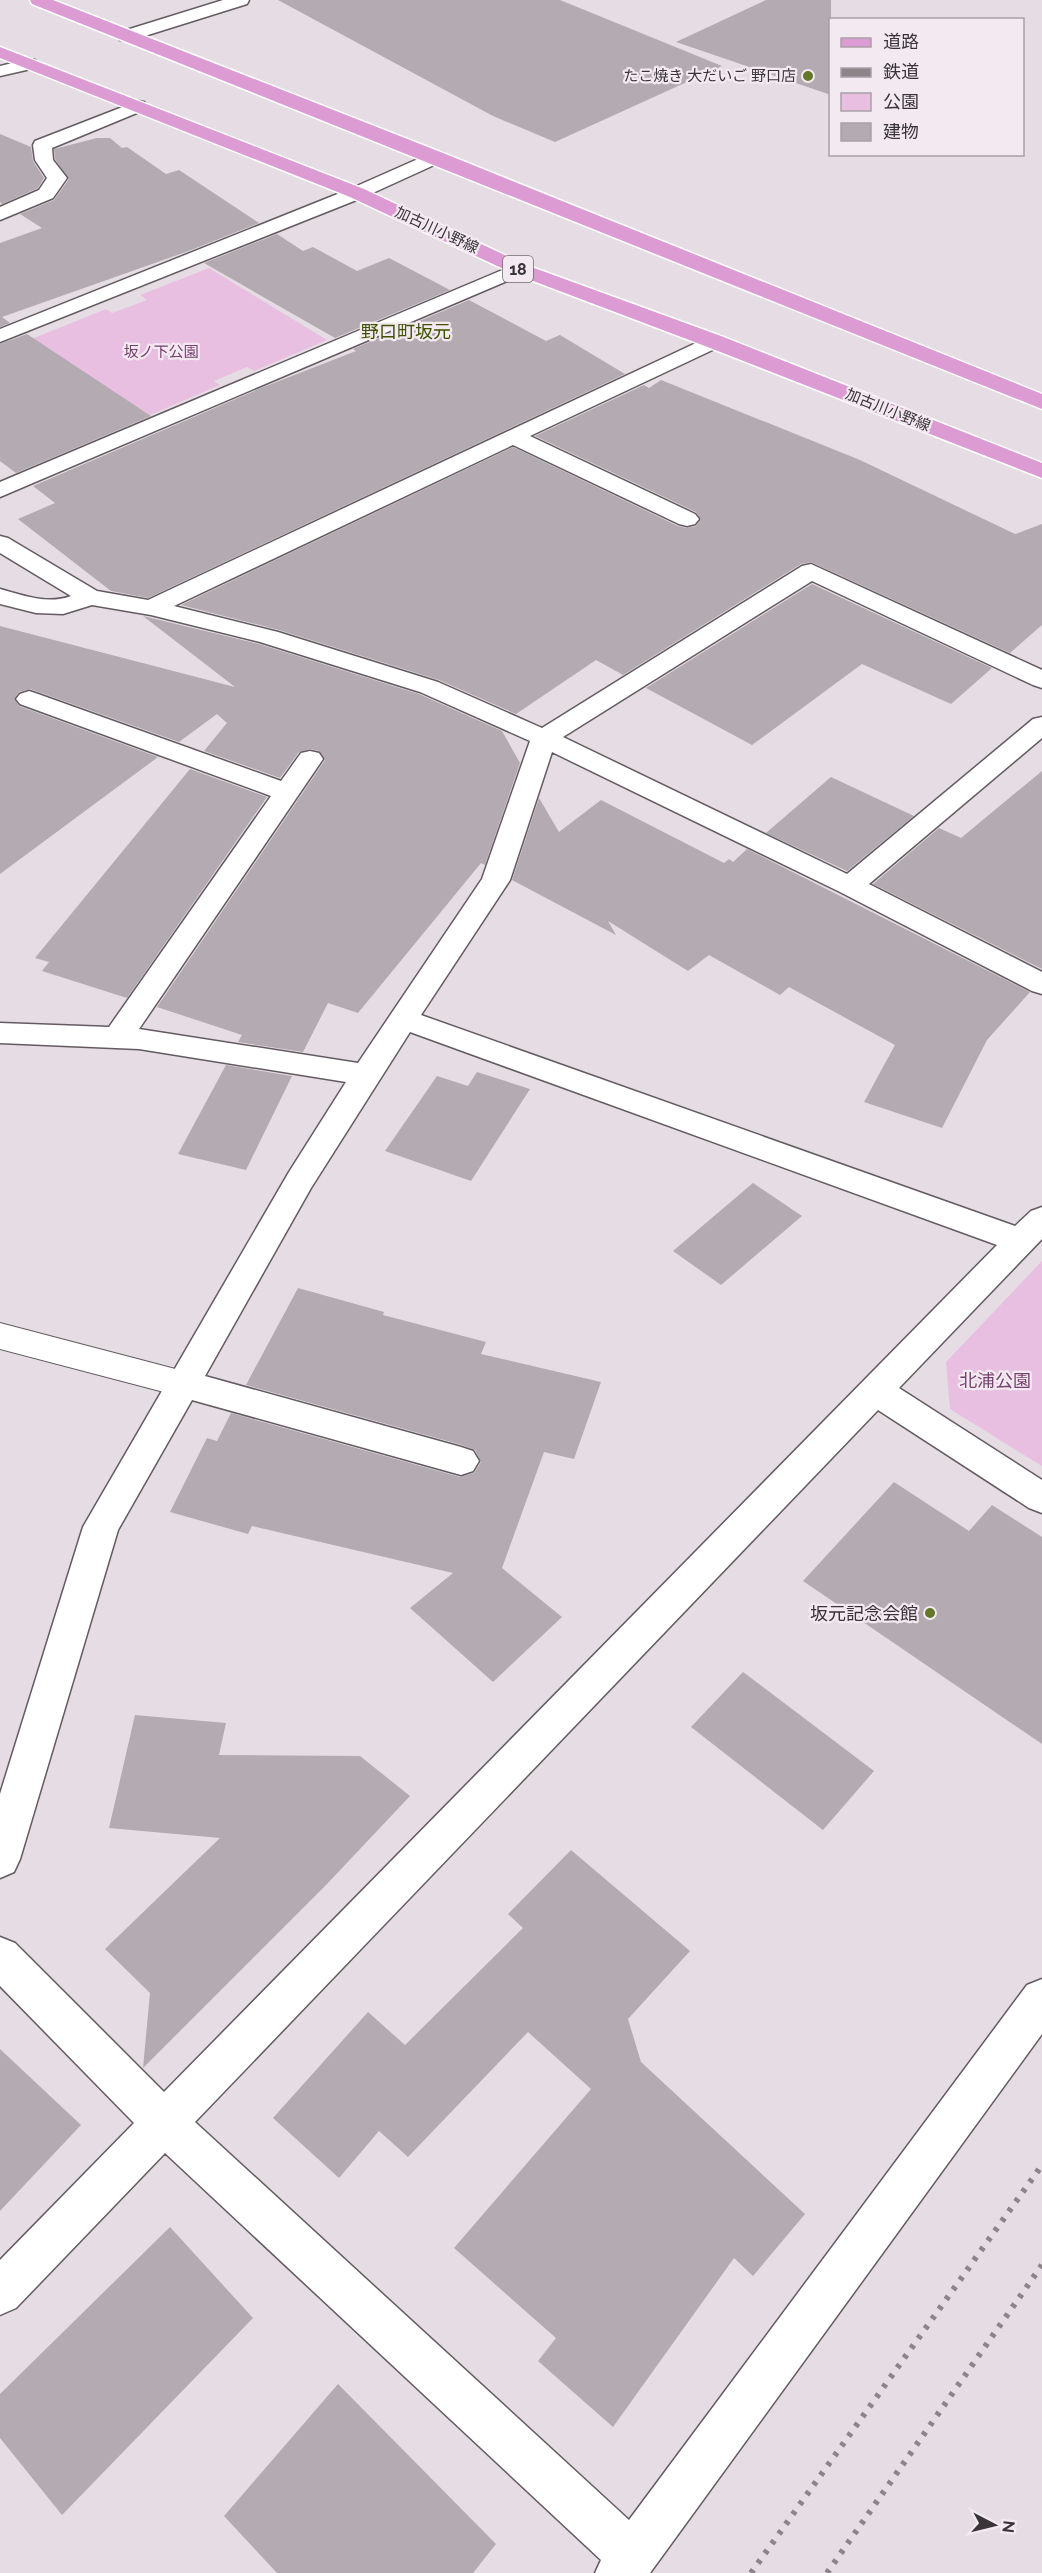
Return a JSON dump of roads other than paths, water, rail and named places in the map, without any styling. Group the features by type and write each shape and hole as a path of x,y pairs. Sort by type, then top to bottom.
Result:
{"main road":[{"path":"38,0 436,157 1042,402"},
{"name":"加古川小野線","path":"0,52 357,193 519,269 713,341 1042,471"}],"street":[{"path":"126,36 241,0"},
{"path":"0,71 29,64"},
{"path":"0,214 45,194 57,178 44,160 42,145 138,106"},
{"path":"0,336 357,193 436,157"},
{"path":"0,490 519,269"},
{"path":"151,608 713,341"},
{"path":"512,436 687,519"},
{"path":"0,543 90,597 151,608 269,637 429,687 544,738 850,886 1042,984"},
{"path":"0,1859 101,1527 300,1180 366,1075 496,880 544,738 811,571 1042,680"},
{"path":"0,596 36,606 63,607 90,597"},
{"path":"29,699 287,792"},
{"path":"850,886 1042,724"},
{"path":"117,1038 310,759"},
{"path":"0,2292 877,1392 1031,1230 403,1019"},
{"path":"0,1033 139,1039 366,1075"},
{"path":"183,1384 461,1461"},
{"path":"877,1392 1042,1498"},
{"path":"0,1957 165,2124 627,2565 1042,1999"}],"lane":[{"path":"0,1336 183,1384"}],"railway":[{"path":"751,2573 1042,2165"},
{"path":"827,2573 1042,2265"}],"place":[{"name":"たこ焼き 大だいご 野口店","path":"808,76"},
{"name":"坂元記念会館","path":"930,1613"}],"district":[{"name":"野口町坂元","path":"406,331"}],"park label":[{"name":"坂ノ下公園","path":"161,352"},
{"name":"北浦公園","path":"995,1380"}]}
